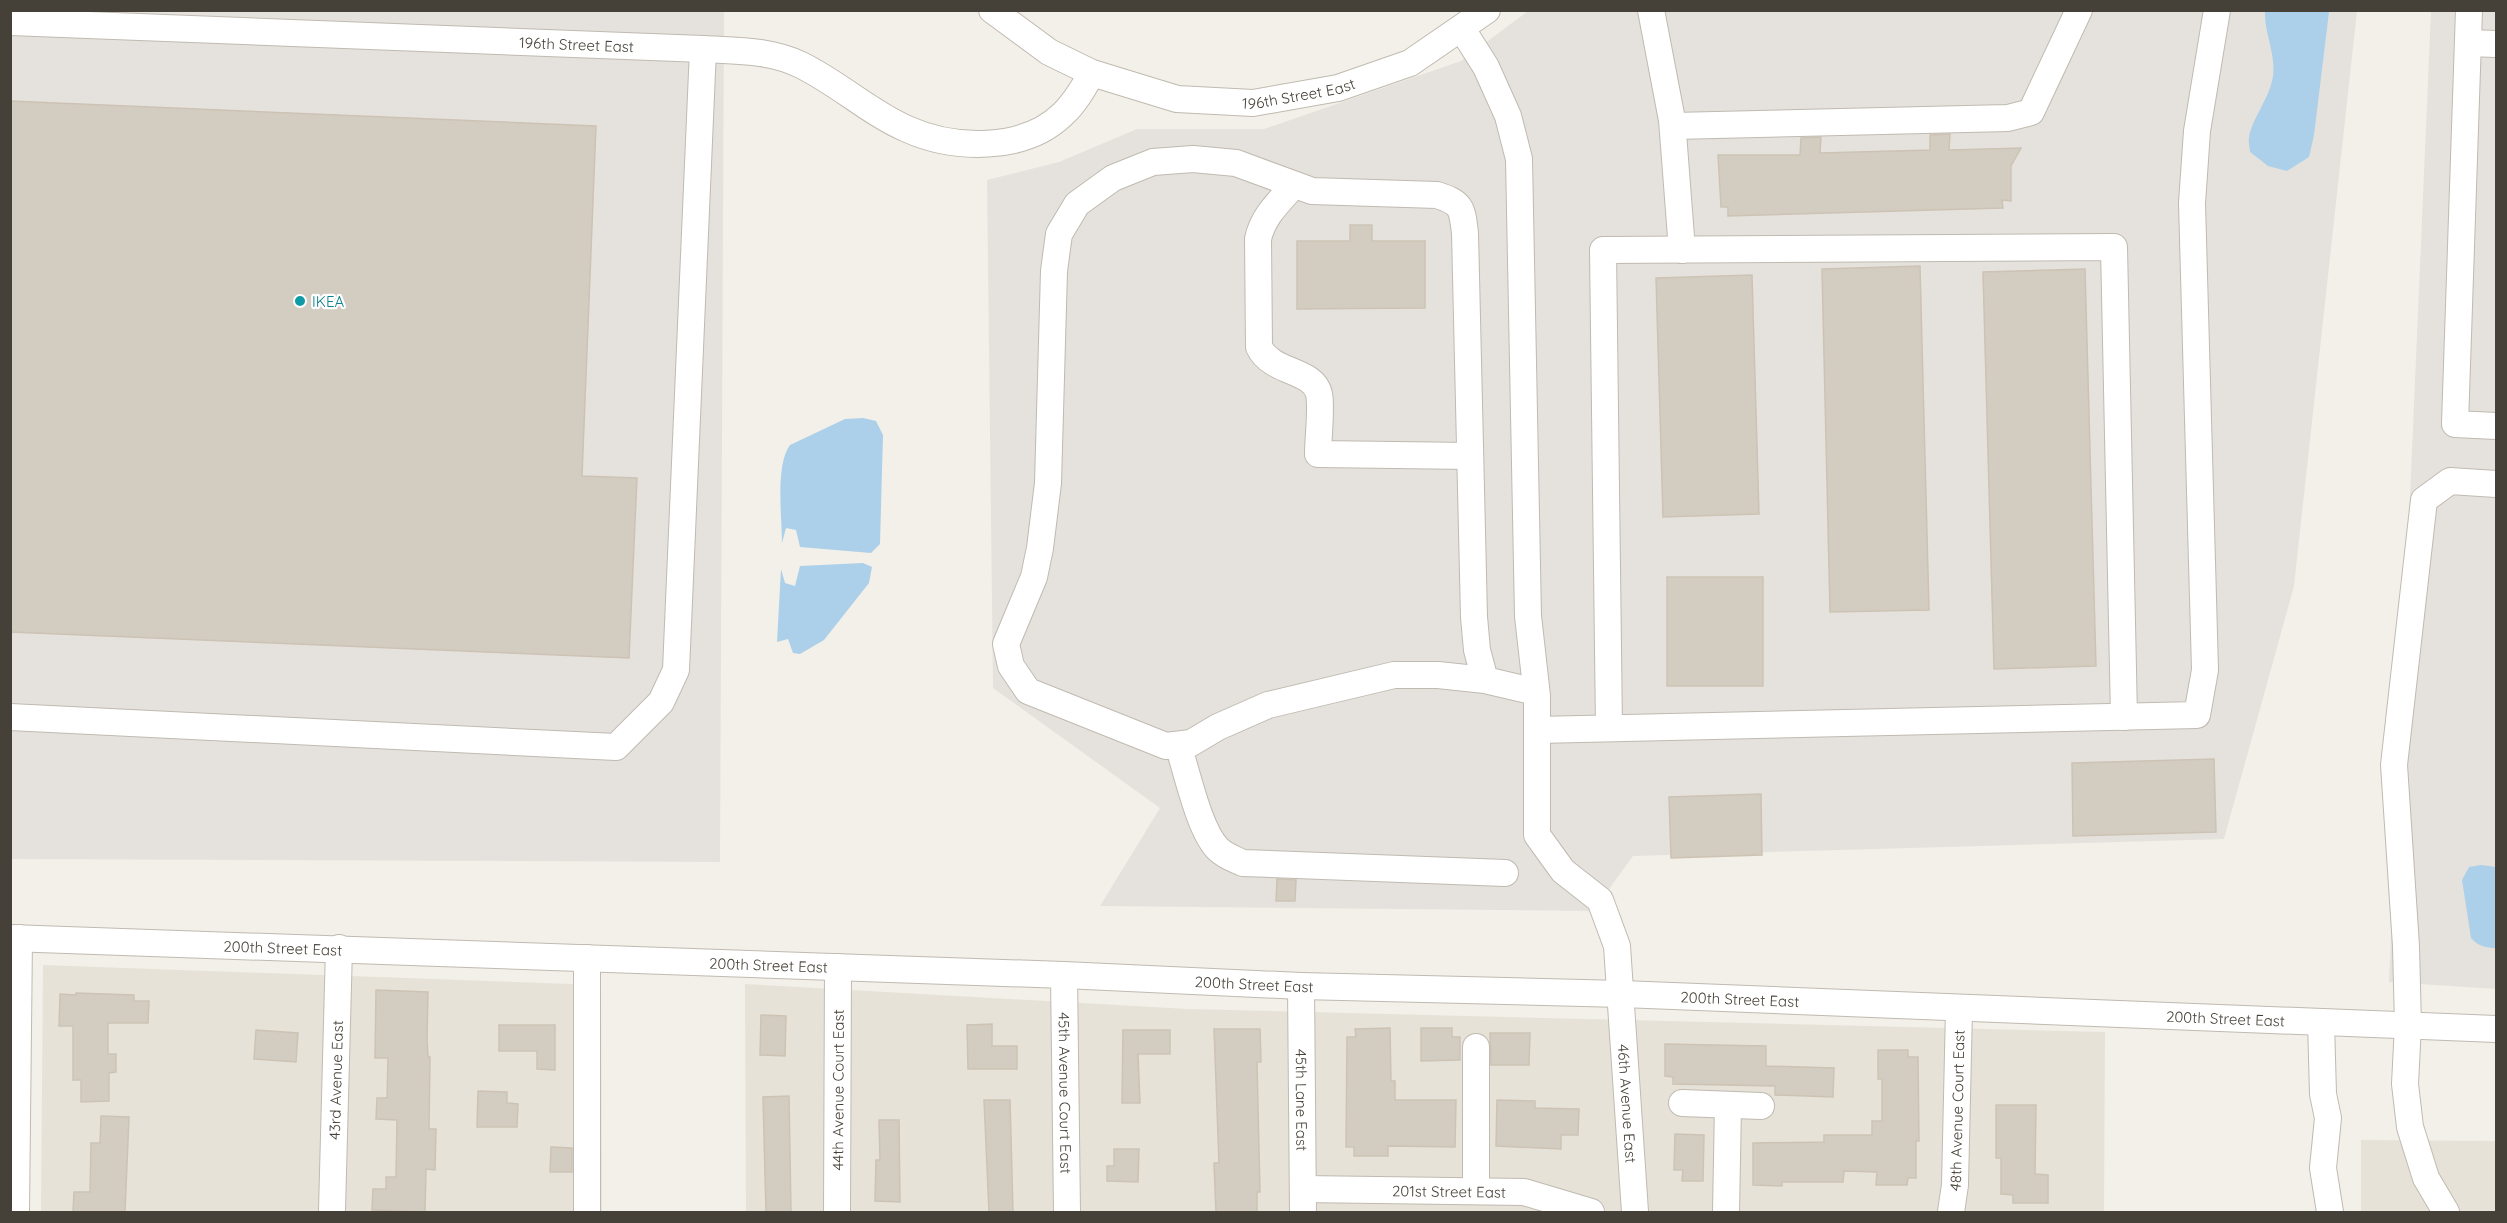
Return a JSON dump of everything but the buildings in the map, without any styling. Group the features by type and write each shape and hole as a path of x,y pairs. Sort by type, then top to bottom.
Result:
{"street":[{"name":"196th Street East","path":"992,10 1049,52 1092,73 1177,99 1253,103 1338,88 1410,63 1487,10"},
{"path":"1651,10 1673,126 1682,250"},
{"path":"1673,126 2008,118 2031,112 2079,10"},
{"path":"1537,730 2197,715 2205,670 2192,203 2197,131 2217,10"},
{"path":"2469,10 2455,424 2496,426"},
{"name":"196th Street East","path":"10,22 703,49 772,54 801,65 907,129 938,139 970,143 1004,143 1037,131 1063,115 1092,73"},
{"name":"46th Avenue East","path":"1462,29 1486,67 1508,116 1519,159 1528,616 1536,692 1537,835 1563,871 1600,900 1617,946 1635,1212"},
{"path":"2468,43 2496,44"},
{"path":"10,717 616,747 661,702 676,670 703,49"},
{"path":"1485,680 1476,650 1463,211 1454,201 1437,195 1312,191 1236,163 1193,159 1153,162 1113,178 1077,204 1059,234 1054,271 1047,494 1034,577 1006,644 1011,666 1029,691 1166,746 1191,743 1218,727 1268,705 1394,675 1438,675 1485,680 1536,692"},
{"path":"1294,185 1270,210 1260,228 1258,239 1259,347 1263,356 1273,364 1303,375 1313,383 1319,393 1318,454 1470,456"},
{"path":"1609,728 1603,250 2114,247 2124,717"},
{"path":"2446,1212 2426,1178 2410,1127 2405,1084 2408,1025 2406,946 2394,765 2424,500 2450,481 2496,484"},
{"path":"1178,745 1208,833 1217,848 1228,857 1243,863 1505,873"},
{"path":"15,938 16,1212"},
{"name":"200th Street East","path":"15,938 1064,975 1300,986 1622,994 2496,1029"},
{"name":"43rd Avenue East","path":"332,1210 339,948"},
{"path":"587,958 587,1212"},
{"name":"44th Avenue Court East","path":"837,1212 838,967"},
{"name":"45th Avenue Court East","path":"1064,975 1067,1212"},
{"name":"45th Lane East","path":"1300,986 1303,1201"},
{"name":"48th Avenue Court East","path":"1951,1212 1955,1185 1959,1009"},
{"path":"2320,1022 2323,1094 2328,1118 2323,1168 2330,1212"},
{"path":"1476,1047 1476,1191"},
{"path":"1682,1102 1761,1106"},
{"path":"1726,1212 1728,1104"},
{"name":"201st Street East","path":"1303,1201 1476,1191 1524,1192 1591,1212"}],"shaded area":[{"path":"11,11 724,11 720,862 11,859"},
{"path":"1528,11 2357,11 2294,586 2224,839 1633,856 1593,911 1100,906 1160,808 993,688 987,180 1059,162 1137,129 1264,129 1461,61"},
{"path":"2431,11 2496,11 2496,989 2389,982"},
{"path":"43,965 601,985 602,1212 41,1212"},
{"path":"745,984 1188,1009 2105,1032 2104,1212 746,1212"},
{"path":"2361,1140 2496,1141 2496,1212 2361,1212"}],"water":[{"path":"2329,10 2314,135 2309,157 2287,171 2268,166 2250,152 2250,131 2273,76 2273,59 2265,11"},
{"path":"863,418 876,421 883,435 880,544 871,553 800,547 796,530 786,528 782,543 782,465 790,445 845,419"},
{"path":"863,563 872,567 869,583 824,640 800,654 793,653 788,639 777,642 781,569 785,583 795,586 800,566"},
{"path":"2481,865 2496,867 2496,948 2482,946 2471,938 2462,880 2469,867"}],"place":[{"name":"IKEA","path":"300,301"}]}
